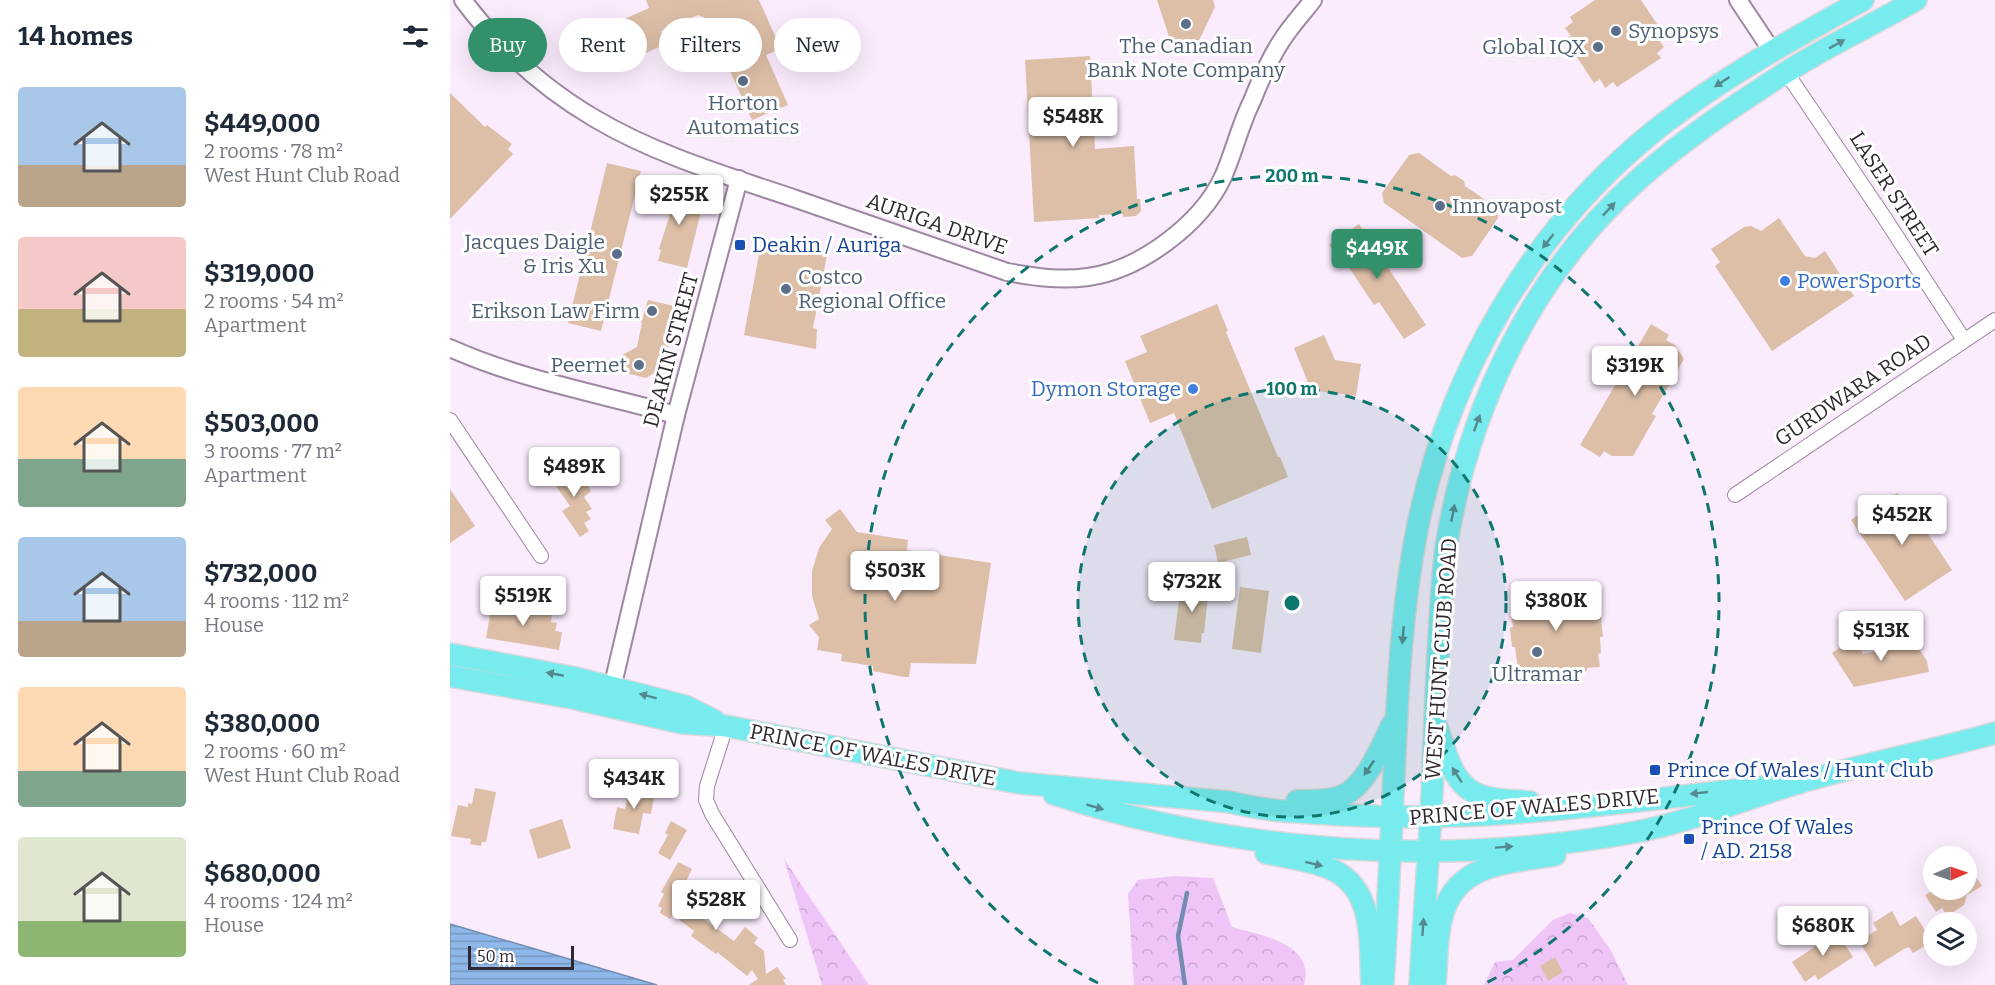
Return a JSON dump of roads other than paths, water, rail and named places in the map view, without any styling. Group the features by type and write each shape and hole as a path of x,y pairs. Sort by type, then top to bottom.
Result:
{"main road":[{"name":"WEST HUNT CLUB ROAD","path":"1383,985 1396,716 1409,577 1419,522 1437,456 1474,360 1492,324 1528,266 1577,205 1612,169 1673,117 1772,51 1863,0"},
{"name":"WEST HUNT CLUB ROAD","path":"1420,985 1434,717 1446,549 1460,479 1485,402 1517,332 1563,263 1597,221 1638,180 1697,132 1786,72 1916,0"},
{"path":"1772,51 1786,72"},
{"name":"PRINCE OF WALES DRIVE","path":"450,654 576,678 610,697 682,723 726,726 1019,783 1202,799 1290,812 1392,818 1493,814 1799,783"},
{"name":"PRINCE OF WALES DRIVE","path":"450,676 572,698 610,697"},
{"path":"1230,802 1331,799 1345,795 1356,787 1375,760 1396,716"},
{"path":"1434,717 1454,773 1461,783 1475,793 1569,807"},
{"name":"PRINCE OF WALES DRIVE","path":"1019,783 1092,807 1218,835 1341,848 1428,851 1540,844 1639,831 1799,783 1995,733"},
{"path":"1177,827 1187,824 1195,817 1202,799"},
{"path":"1435,985 1441,921 1450,897 1464,880 1488,867 1574,851 1639,831"},
{"path":"1218,835 1247,848 1325,866 1345,877 1364,901 1369,932 1372,985"}],"street":[{"name":"AURIGA DRIVE","path":"463,0 482,25 546,85 596,119 666,153 1007,272 1048,279 1090,276 1124,266 1155,250 1180,231 1204,207 1222,178 1251,101 1281,41 1313,0"},
{"path":"1738,0 1772,51"},
{"name":"LASER STREET","path":"1786,72 1964,340"},
{"name":"DEAKIN STREET","path":"610,697 676,415 739,179"},
{"name":"GURDWARA ROAD","path":"1735,495 1995,320"},
{"path":"450,348 476,360 519,374 676,415"},
{"path":"450,420 541,556"},
{"path":"726,726 707,786 706,800 712,814 790,940"}],"water":[{"path":"450,924 657,985 450,985"}],"waterway":[{"path":"1185,985 1178,936 1187,893"}],"place":[{"name":"The Canadian Bank Note Company","path":"1186,24"},
{"name":"Synopsys","path":"1616,31"},
{"name":"Global IQX","path":"1598,47"},
{"name":"Horton Automatics","path":"743,81"},
{"name":"Innovapost","path":"1440,206"},
{"name":"Deakin / Auriga","path":"740,245"},
{"name":"Jacques Daigle & Iris Xu","path":"617,254"},
{"name":"PowerSports","path":"1785,281"},
{"name":"Costco Regional Office","path":"786,289"},
{"name":"Erikson Law Firm","path":"652,311"},
{"name":"Peernet","path":"639,365"},
{"name":"Dymon Storage","path":"1193,389"},
{"name":"Ultramar","path":"1537,652"},
{"name":"Prince Of Wales / Hunt Club","path":"1655,770"},
{"name":"Prince Of Wales / AD. 2158","path":"1689,839"}]}
